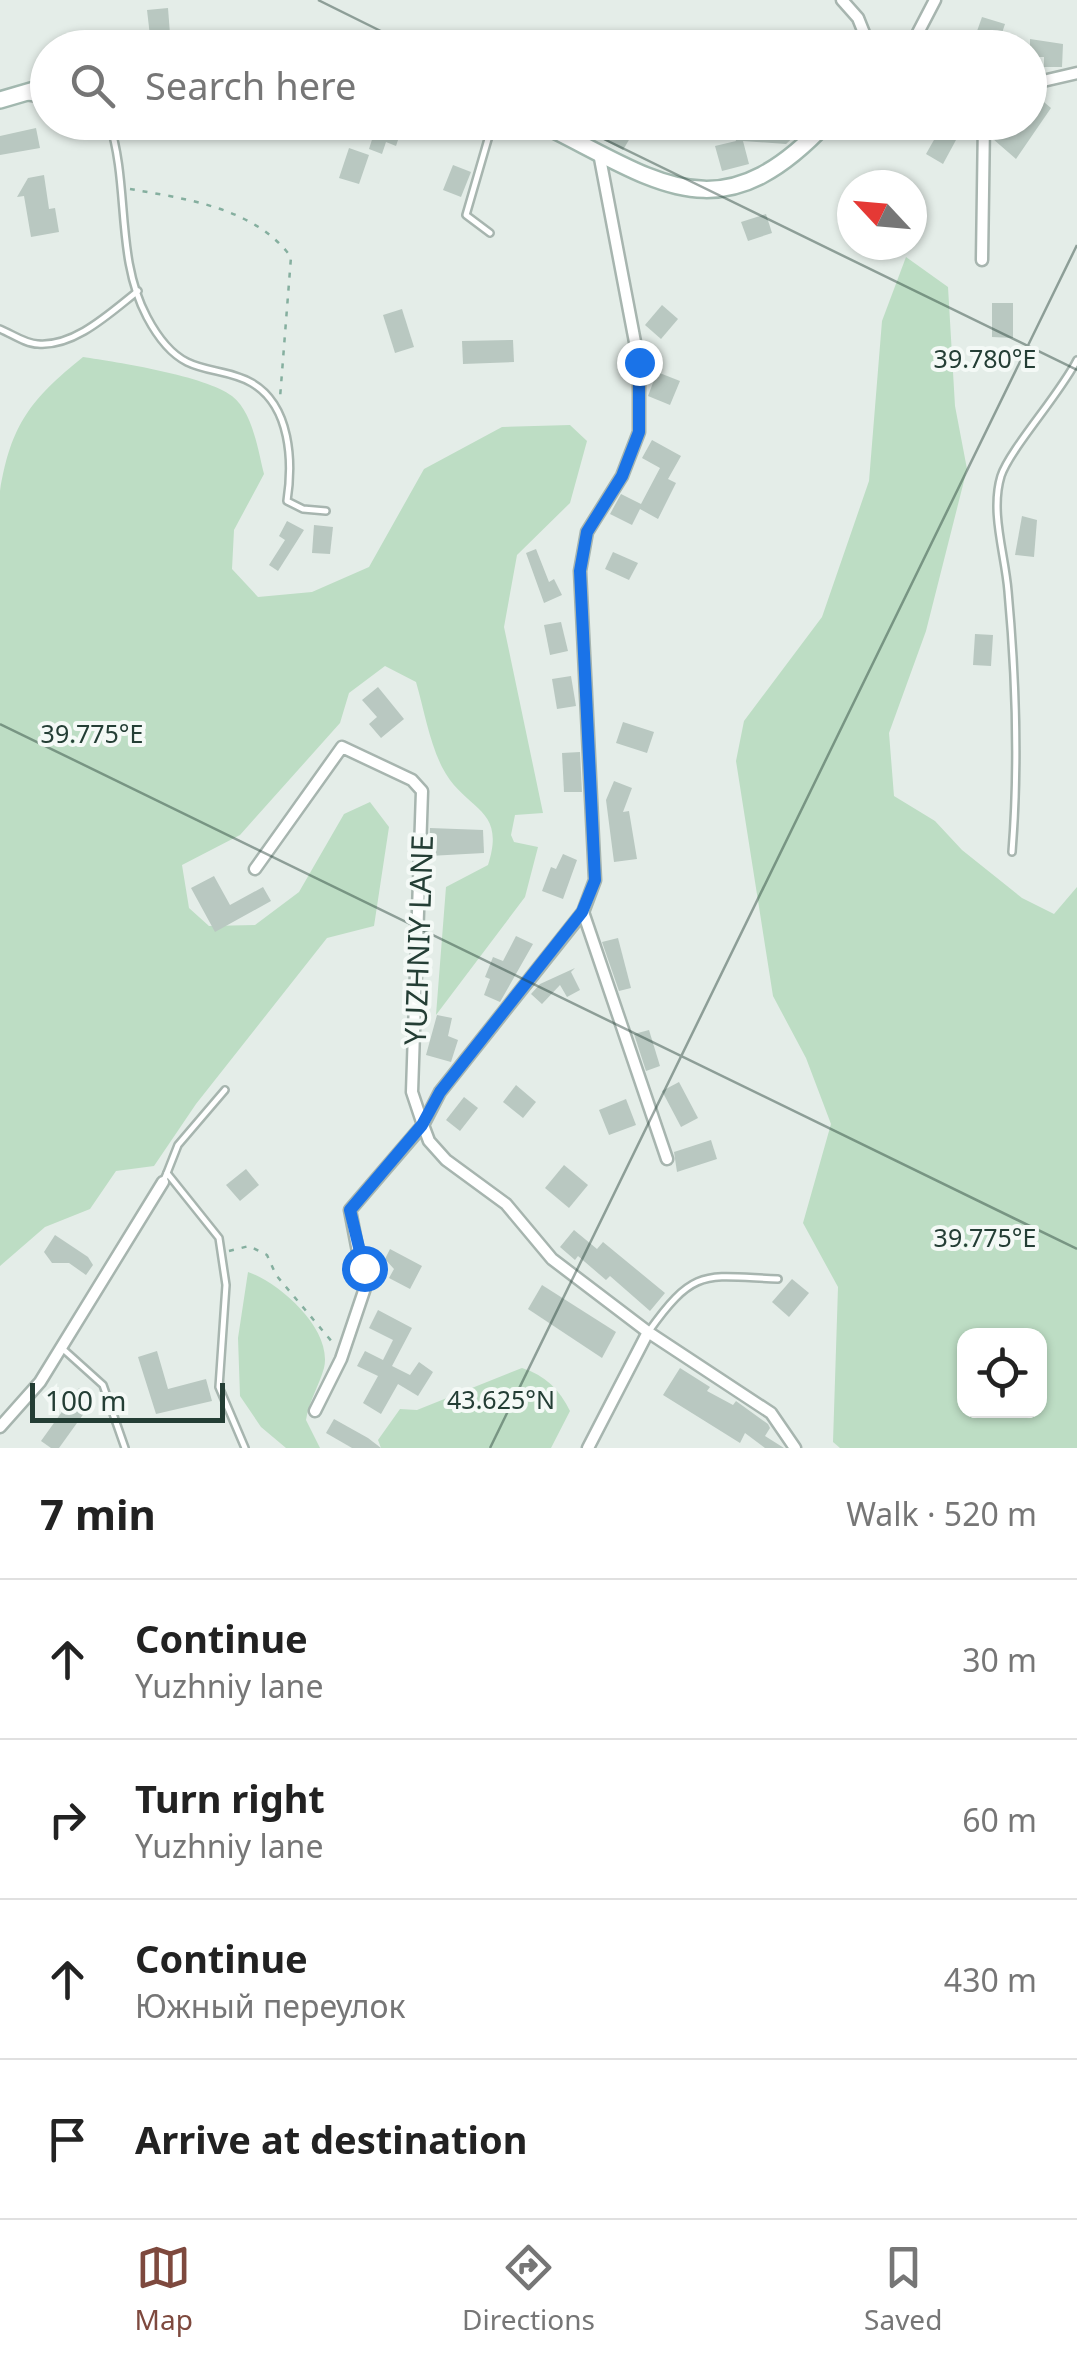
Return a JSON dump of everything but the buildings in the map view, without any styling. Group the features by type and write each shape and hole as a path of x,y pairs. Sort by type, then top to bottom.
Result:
{"street":[{"path":"842,0 863,30"},
{"path":"919,30 934,0"},
{"path":"1047,80 1077,72"},
{"path":"575,140 669,184 712,193 752,182 798,154 811,140"},
{"path":"982,260 984,140"},
{"path":"315,1412 341,1359 365,1288 350,1210 422,1125 440,1092 582,912 596,864 580,571 587,532 622,476 639,432 639,362 599,152"},
{"name":"YUZHNIY LANE","path":"255,869 342,747 418,785 423,808 414,930 412,1092 422,1125"},
{"path":"582,912 667,1159"},
{"path":"422,1125 428,1141 446,1160 506,1204 552,1259 648,1332 771,1412 795,1448"},
{"path":"0,1426 40,1382 165,1178"},
{"path":"588,1448 648,1332"}],"lane":[{"path":"111,140 138,292 146,315 166,346 188,363 255,384 280,413 288,443 287,500 303,509 326,512"},
{"path":"487,140 466,215 490,233"},
{"path":"0,330 34,344 52,343 88,329 138,292"},
{"path":"1012,852 1019,766 1008,589 998,520 1000,488 1004,470 1061,392 1077,360"},
{"path":"225,1090 178,1145 165,1178 202,1211 223,1252 226,1285 220,1387 245,1448"},
{"path":"648,1332 670,1301 710,1278 734,1273 778,1279"},
{"path":"61,1347 80,1359 103,1385 124,1448"}],"path":[{"path":"118,187 236,215 275,235 291,257 280,413"},
{"path":"223,1252 249,1246 267,1255 276,1275 332,1342 341,1359"}],"green space":[{"path":"905,260 910,260 948,287 955,406 967,469 926,631 889,733 894,796 935,821 962,850 1022,898 1054,914 1077,887 1077,1448 840,1448 833,1442 838,1287 803,1223 831,1124 806,1058 773,996 736,761 744,721 822,617 869,481 882,321"},
{"path":"83,357 203,382 239,403 254,432 264,474 234,530 232,569 258,597 312,592 369,567 424,469 502,427 570,425 587,441 570,503 517,555 504,627 543,813 515,815 511,835 514,842 538,847 525,897 436,1015 446,887 488,865 492,831 481,811 451,782 442,767 416,682 385,666 349,693 340,723 240,835 182,865 189,908 209,926 255,925 299,892 344,814 370,802 389,827 374,926 327,938 196,1104 154,1166 116,1171 90,1209 45,1227 0,1266 0,491 10,448 26,415 50,386"},
{"path":"248,1272 288,1297 320,1339 325,1353 324,1368 306,1420 320,1448 286,1448 261,1427 240,1396 238,1338"},
{"path":"522,1368 551,1384 570,1411 551,1448 381,1448 378,1440 400,1409 417,1410"}],"route":[{"path":"364,1268 350,1210 422,1125 440,1092 582,912 595,880 580,571 587,532 622,476 639,432 639,362"}]}
